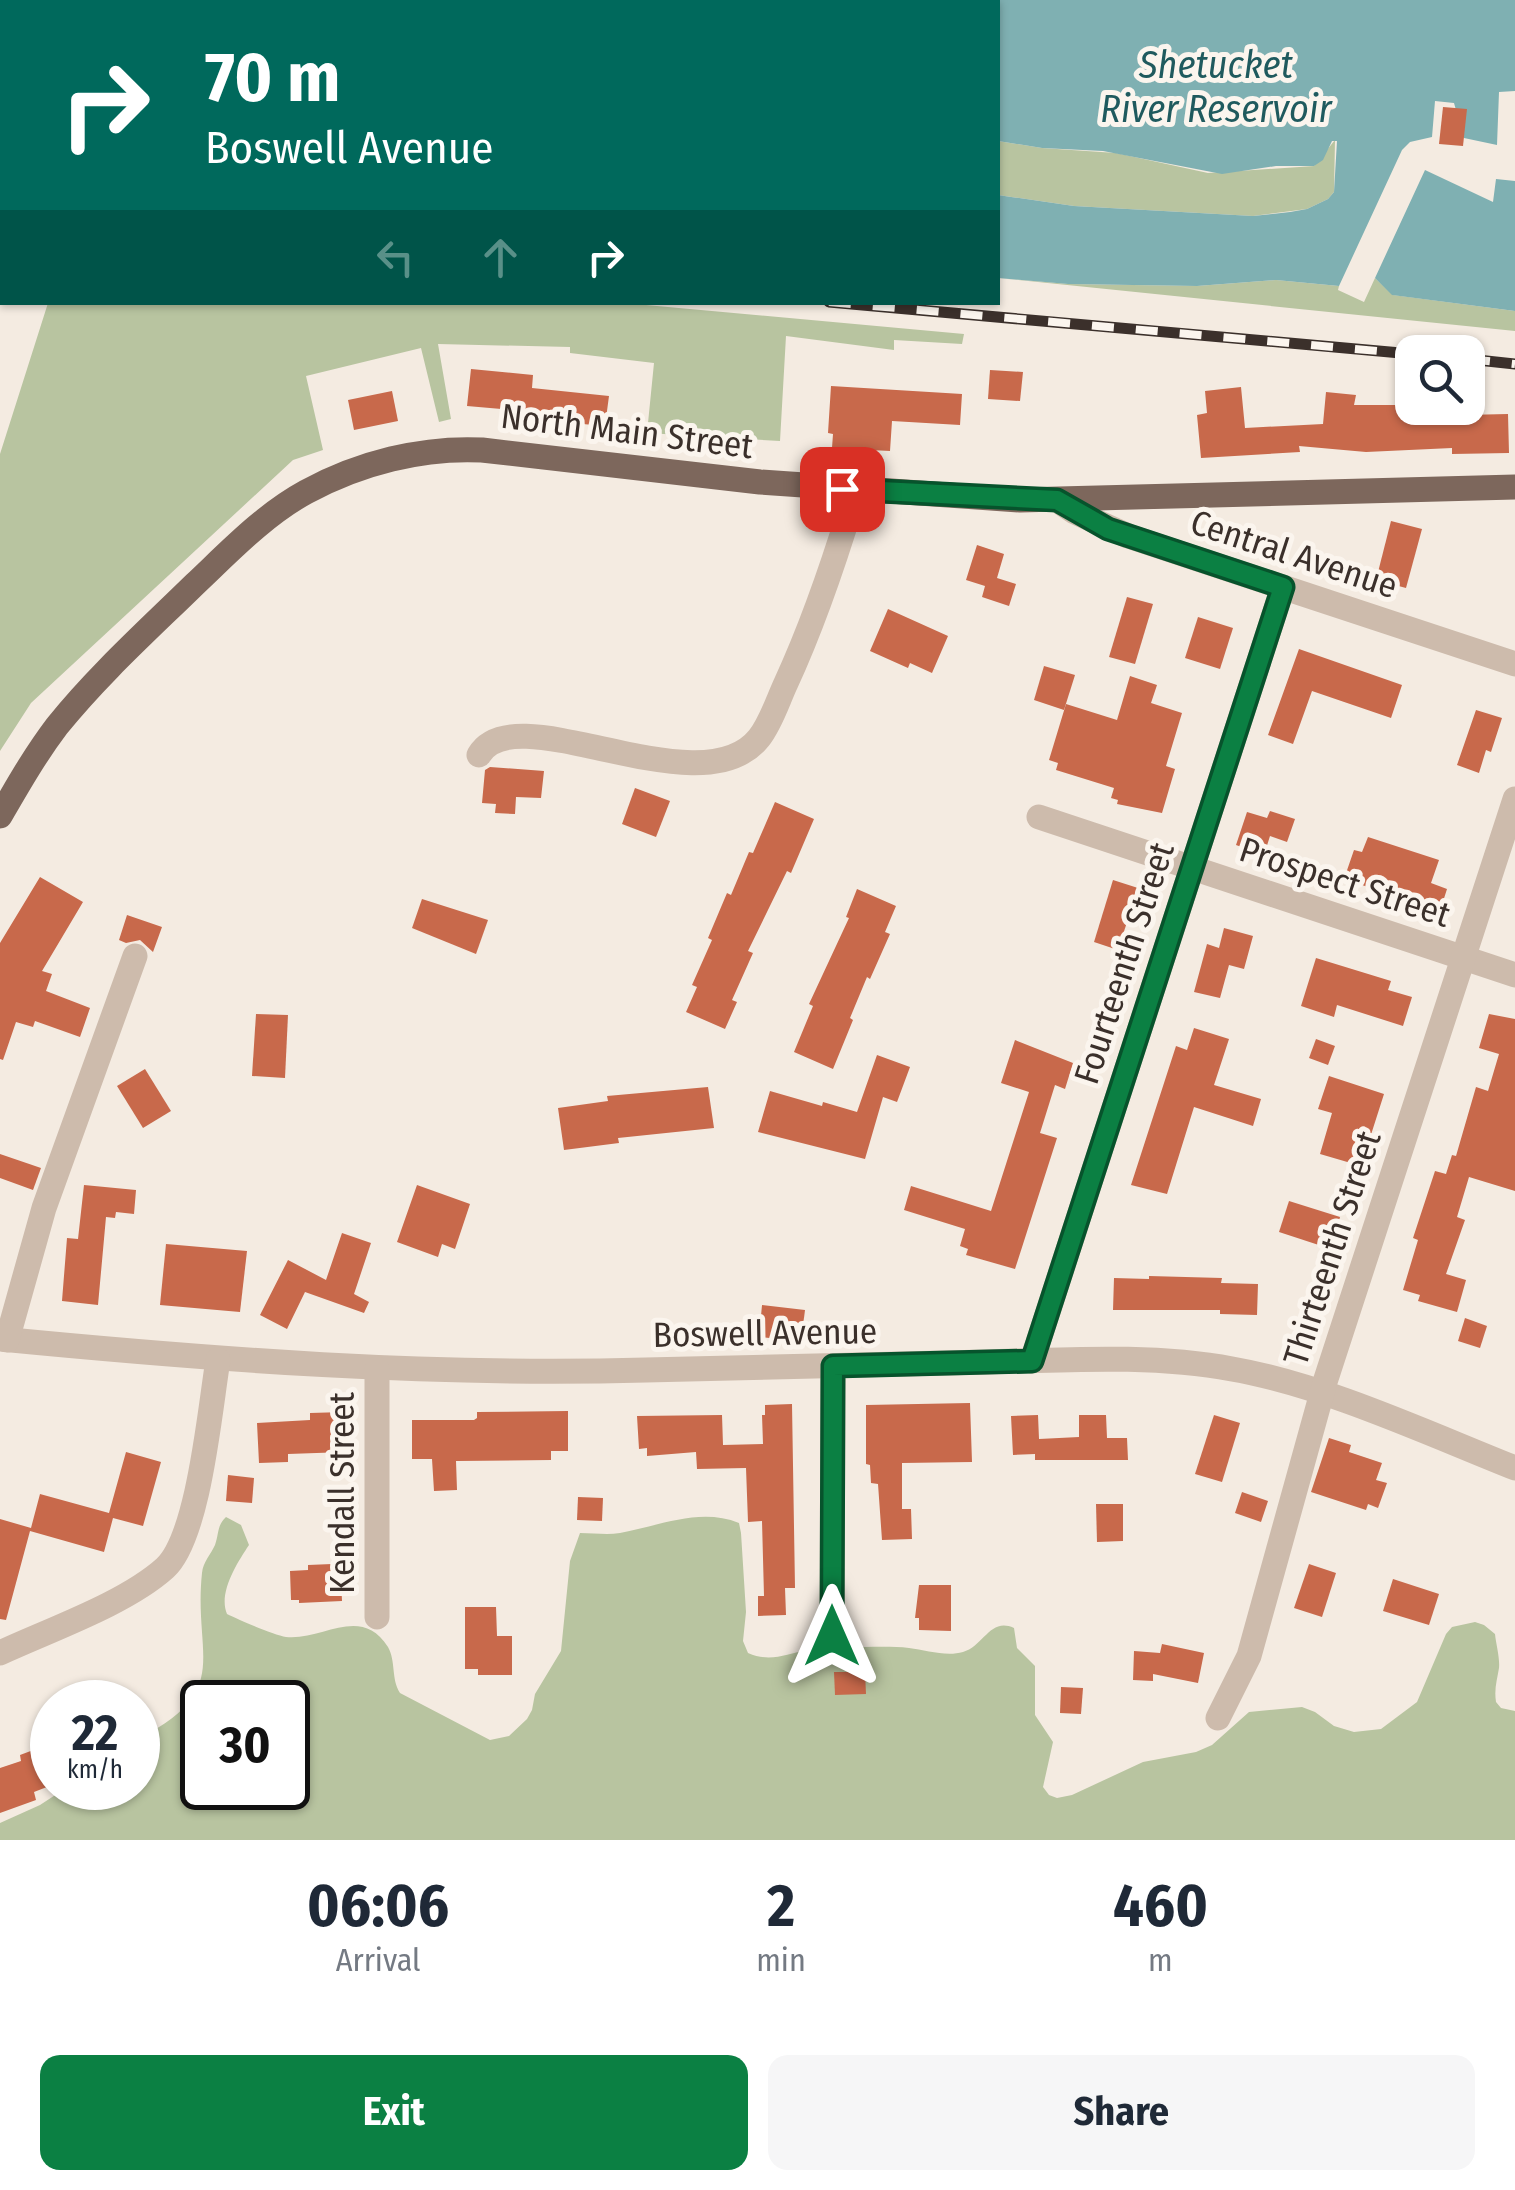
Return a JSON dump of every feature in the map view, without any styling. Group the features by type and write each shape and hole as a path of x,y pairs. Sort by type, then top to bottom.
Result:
{"main road":[{"name":"North Main Street","path":"0,816 58,726 119,658 261,523 304,492 394,458 463,449 856,490 1057,500 1515,487"}],"street":[{"path":"478,754 488,741 508,736 583,744 681,764 724,760 758,740 821,604 856,490"},
{"name":"Central Avenue","path":"1057,500 1108,529 1515,664"},
{"name":"Fourteenth Street","path":"1032,1361 1283,587"},
{"name":"Thirteenth Street","path":"1218,1718 1249,1656 1322,1394 1515,798"},
{"name":"Prospect Street","path":"1039,817 1515,975"},
{"path":"4,1339 44,1208 135,956"},
{"name":"Boswell Avenue","path":"4,1339 218,1360 377,1369 586,1372 1032,1361 1172,1362 1264,1376 1322,1394 1515,1468"},
{"path":"0,1653 130,1592 168,1566 188,1527 218,1360"},
{"path":"832,1636 833,1366"},
{"name":"Kendall Street","path":"377,1369 377,1617"}],"green space":[{"path":"1335,140 1334,192 1307,209 1253,216 1074,206 1000,195 1000,141 1116,153 1208,173 1314,166"},
{"path":"1000,278 1068,284 1197,286 1276,280 1339,286 1338,290 1364,302 1375,278 1393,295 1515,311 1515,331"},
{"path":"47,305 646,305 964,334 962,344 894,340 894,350 786,336 780,441 647,433 654,363 570,353 570,347 438,344 451,419 439,422 421,348 306,376 323,450 293,460 31,703 0,751 0,454"},
{"path":"226,1517 241,1525 249,1545 227,1588 227,1614 286,1637 340,1627 366,1628 388,1647 400,1693 490,1740 509,1736 527,1719 535,1694 561,1651 570,1561 580,1533 620,1533 694,1517 739,1523 746,1612 743,1641 748,1653 771,1658 817,1649 886,1647 956,1653 970,1649 999,1626 1014,1628 1017,1648 1035,1666 1035,1715 1053,1742 1043,1787 1057,1798 1072,1795 1143,1762 1212,1745 1249,1712 1302,1707 1334,1726 1354,1732 1381,1729 1417,1702 1452,1627 1475,1622 1495,1634 1499,1664 1496,1702 1501,1708 1515,1711 1515,1840 0,1840 0,1823 30,1810 160,1810 160,1726 180,1710 180,1810 310,1810 310,1680 200,1680 202,1573"}],"water":[{"name":"Shetucket River Reservoir","path":"1000,0 1515,0 1515,91 1499,92 1497,145 1464,138 1454,103 1435,101 1432,137 1410,142 1402,150 1339,286 1276,280 1197,286 1068,284 1000,278 1000,195 1074,206 1253,216 1307,209 1334,192 1337,141 1332,141 1323,160 1314,166 1276,166 1222,174 1103,151 1000,141"},
{"path":"1425,170 1493,202 1496,179 1515,181 1515,311 1392,295 1375,278"}],"building":[{"path":"1443,107 1467,109 1463,146 1439,144"},
{"path":"471,369 533,375 532,388 609,396 605,426 560,422 561,414 467,406"},
{"path":"990,370 1023,372 1020,401 988,399"},
{"path":"831,386 962,394 960,425 892,421 890,451 832,448 833,434 828,433"},
{"path":"1241,387 1245,428 1323,424 1326,392 1356,395 1354,405 1395,405 1395,425 1485,425 1485,415 1508,414 1509,453 1452,454 1452,448 1366,452 1299,446 1300,452 1201,458 1197,415 1207,413 1205,391"},
{"path":"392,391 398,421 354,430 348,400"},
{"path":"1391,521 1422,529 1406,588 1376,580"},
{"path":"977,545 1004,554 997,578 1016,584 1009,606 982,597 985,586 966,580"},
{"path":"1127,597 1153,604 1135,664 1109,657"},
{"path":"888,609 948,636 932,673 910,663 908,668 870,651"},
{"path":"1198,617 1233,628 1220,669 1185,658"},
{"path":"1299,649 1402,685 1391,718 1312,691 1293,744 1268,735"},
{"path":"1044,666 1075,675 1064,710 1034,700"},
{"path":"1130,676 1157,685 1151,703 1182,713 1166,766 1175,769 1162,813 1117,804 1118,800 1111,798 1114,788 1056,770 1058,763 1049,760 1066,704 1117,720"},
{"path":"1476,710 1502,718 1479,773 1457,765"},
{"path":"490,767 544,771 541,798 516,797 515,814 495,813 496,804 482,803 485,770"},
{"path":"635,788 670,801 656,837 622,824"},
{"path":"775,802 814,819 791,873 787,871 748,951 753,953 732,1000 737,1002 725,1029 686,1012 697,987 692,985 712,940 708,938 727,893 731,895"},
{"path":"1270,811 1295,819 1287,842 1270,836 1264,855 1236,845 1247,812 1267,818"},
{"path":"1368,837 1439,860 1431,883 1447,889 1440,911 1344,879 1354,850 1362,852"},
{"path":"40,877 83,902 42,971 52,974 46,991 90,1008 80,1037 35,1021 33,1027 16,1022 3,1060 0,943"},
{"path":"1113,880 1138,888 1118,950 1094,942"},
{"path":"857,889 896,906 885,932 890,934 870,979 867,977 833,1069 794,1052 813,1006 809,1004 849,918 846,917"},
{"path":"422,899 488,920 476,954 412,928"},
{"path":"127,915 162,927 153,952 140,940 119,940"},
{"path":"1224,928 1253,936 1244,969 1229,965 1220,998 1194,992 1207,944 1219,948"},
{"path":"1316,958 1391,981 1388,990 1412,997 1403,1026 1337,1005 1334,1017 1301,1006"},
{"path":"256,1014 288,1015 285,1078 252,1076"},
{"path":"1489,1014 1515,1019 1515,1191 1469,1177 1457,1217 1465,1220 1446,1274 1466,1280 1457,1312 1418,1301 1420,1295 1403,1290 1418,1240 1413,1238 1435,1171 1446,1174 1452,1155 1456,1156 1476,1087 1488,1091 1499,1054 1479,1048"},
{"path":"1194,1028 1229,1039 1214,1085 1261,1099 1253,1126 1194,1107 1167,1194 1131,1185 1176,1046 1187,1050"},
{"path":"1316,1039 1335,1046 1328,1065 1309,1058"},
{"path":"1015,1040 1073,1063 1065,1089 1055,1085 1040,1133 1057,1138 1015,1269 966,1255 968,1249 960,1246 965,1229 904,1210 911,1186 991,1211 1029,1092 1001,1083"},
{"path":"877,1055 910,1067 897,1102 883,1097 865,1159 758,1132 770,1091 857,1112"},
{"path":"145,1069 171,1111 143,1128 117,1086"},
{"path":"1329,1076 1384,1094 1361,1166 1320,1154 1332,1113 1318,1109"},
{"path":"708,1087 714,1128 618,1138 619,1143 564,1150 558,1108 608,1101 607,1096"},
{"path":"0,1154 41,1168 33,1190 0,1178"},
{"path":"84,1185 136,1190 134,1214 116,1212 115,1218 106,1217 98,1305 62,1301 67,1238 78,1239"},
{"path":"417,1185 470,1204 455,1249 442,1244 438,1257 397,1242"},
{"path":"1289,1201 1340,1217 1331,1249 1279,1232"},
{"path":"342,1233 371,1243 354,1294 369,1302 364,1313 305,1292 287,1329 260,1315 288,1260 326,1280"},
{"path":"166,1244 247,1251 240,1312 160,1305"},
{"path":"1114,1278 1222,1278 1221,1283 1258,1284 1257,1315 1220,1314 1220,1310 1113,1310"},
{"path":"762,1305 805,1310 801,1341 759,1337"},
{"path":"1465,1318 1487,1326 1480,1348 1458,1341"},
{"path":"970,1403 972,1462 902,1463 902,1509 911,1509 912,1539 882,1540 878,1484 871,1483 870,1465 866,1464 866,1405"},
{"path":"792,1404 795,1588 785,1588 786,1615 758,1616 758,1596 764,1596 762,1521 748,1522 746,1468 697,1469 696,1452 647,1456 647,1448 639,1449 637,1416 722,1415 723,1445 763,1444 765,1405"},
{"path":"568,1411 568,1451 551,1451 551,1460 456,1461 457,1490 434,1491 432,1459 412,1459 412,1420 474,1420 477,1412"},
{"path":"344,1412 345,1452 288,1454 288,1462 259,1463 257,1423 310,1420 310,1413"},
{"path":"1038,1415 1039,1439 1079,1437 1079,1415 1106,1415 1107,1438 1127,1438 1128,1460 1035,1460 1035,1454 1013,1455 1011,1416"},
{"path":"1214,1415 1240,1423 1222,1482 1195,1474"},
{"path":"1329,1438 1351,1445 1349,1452 1382,1463 1376,1480 1387,1483 1378,1508 1368,1504 1366,1510 1311,1492"},
{"path":"126,1452 161,1462 143,1526 113,1518 104,1552 30,1531 6,1620 0,1619 0,1519 31,1528 40,1494 109,1513"},
{"path":"228,1475 254,1478 252,1503 226,1501"},
{"path":"1242,1492 1268,1501 1261,1522 1235,1513"},
{"path":"578,1497 603,1498 602,1521 577,1520"},
{"path":"1096,1504 1123,1504 1123,1541 1097,1542"},
{"path":"332,1564 333,1580 341,1580 342,1601 291,1600 290,1571"},
{"path":"1309,1564 1336,1573 1322,1617 1294,1608"},
{"path":"1393,1579 1439,1594 1429,1625 1383,1611"},
{"path":"919,1585 951,1585 951,1631 919,1630 919,1618 915,1618"},
{"path":"465,1607 496,1607 497,1636 512,1636 512,1675 478,1675 478,1669 465,1669"},
{"path":"1162,1644 1204,1653 1198,1683 1153,1674 1153,1681 1133,1680 1134,1651 1160,1653"},
{"path":"834,1672 865,1672 866,1694 835,1695"},
{"path":"1061,1687 1083,1688 1081,1714 1060,1713"},
{"path":"30,1751 30,1802 0,1813 0,1768 21,1761 20,1755"}],"railway":[{"path":"863,305 1395,352"},
{"path":"1485,361 1515,364"}],"route":[{"path":"832,1636 833,1366 1032,1361 1283,587 1108,529 1057,500 842,489"}]}
